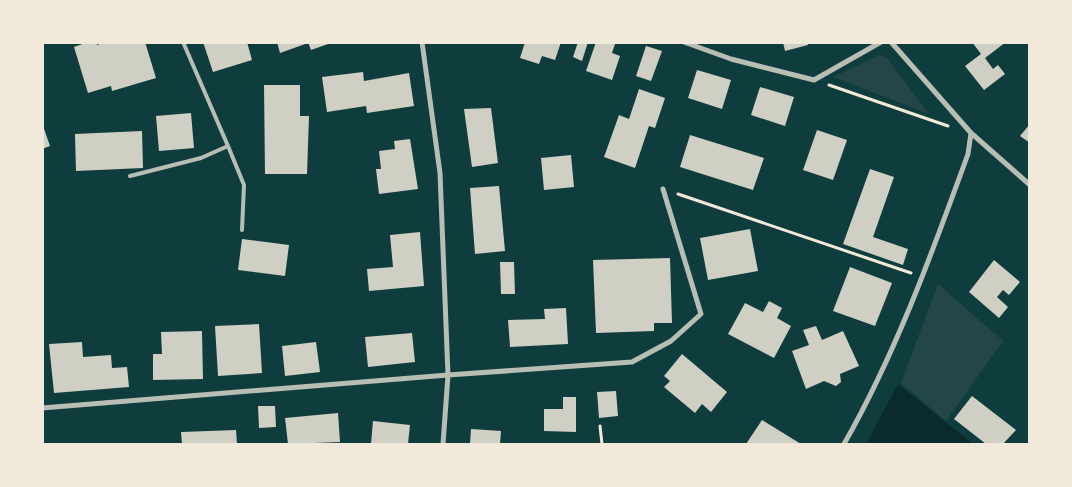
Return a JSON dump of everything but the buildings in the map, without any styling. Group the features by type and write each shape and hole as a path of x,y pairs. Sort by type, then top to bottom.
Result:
{"street":[{"path":"422,42 440,173 448,375 443,444"},
{"path":"684,42 732,59 814,80 880,42"},
{"path":"891,42 971,133 1030,185"},
{"path":"844,444 892,351 968,154 971,133"},
{"path":"42,408 632,362 671,341 701,314 663,189"}],"lane":[{"path":"183,42 244,185 242,230"},
{"path":"130,176 201,158 228,146"}],"path":[{"path":"814,80 971,133"},
{"path":"663,189 922,276"},
{"path":"600,426 602,444"}],"shaded area":[{"path":"880,55 887,58 929,114 833,77"},
{"path":"938,284 1003,341 946,421 901,383"},
{"path":"898,384 973,444 866,444"}]}
